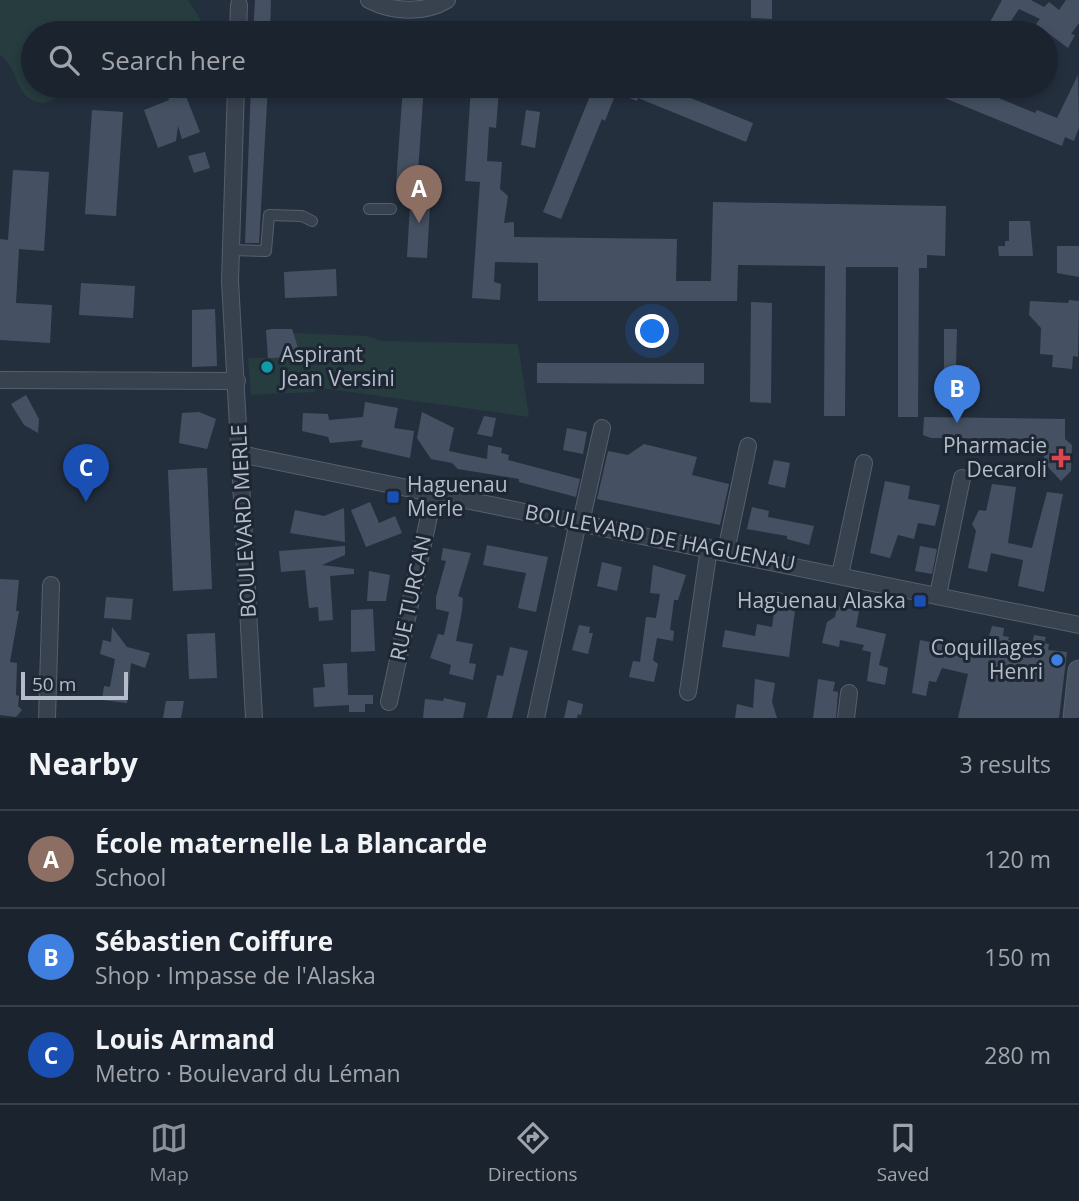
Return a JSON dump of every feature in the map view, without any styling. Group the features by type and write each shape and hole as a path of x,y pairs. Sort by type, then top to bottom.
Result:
{"main road":[{"path":"1074,718 1079,671"}],"street":[{"path":"369,0 386,9 406,10 447,0"},
{"path":"238,21 239,5"},
{"name":"BOULEVARD MERLE","path":"236,98 230,281 235,324 254,718"},
{"path":"369,209 391,209"},
{"path":"231,250 266,251 269,215 302,216 312,221"},
{"path":"0,380 237,381"},
{"path":"536,718 603,428"},
{"path":"688,692 718,549 748,446"},
{"name":"BOULEVARD DE HAGUENAU","path":"240,454 718,549 1079,625"},
{"path":"840,575 864,463"},
{"path":"938,595 962,478"},
{"name":"RUE TURCAN","path":"388,702 434,493"},
{"path":"47,718 51,585"},
{"path":"845,718 849,693"}],"green space":[{"path":"0,0 188,0 201,21 21,21 21,88 7,61 0,55"},
{"path":"30,98 56,98 44,103"},
{"path":"293,333 367,336 382,341 518,344 529,417 315,387 315,392 251,395 248,358 301,357"}],"building":[{"path":"255,0 271,0 270,21 254,21"},
{"path":"751,0 772,0 772,19 751,18"},
{"path":"1002,0 1031,0 1044,7 1049,2 1059,10 1066,0 1079,0 1079,23 1071,34 1075,35 1068,48 1058,40 1058,21 1038,21 1040,19 1019,9 1011,21 991,21"},
{"path":"1078,75 1079,127 1074,141 1065,137 1062,146 944,98 999,98 1035,113 1037,110 1057,118"},
{"path":"168,98 187,98 200,132 182,139 178,126 176,141 158,148 144,110 169,100"},
{"path":"251,98 267,98 259,243 245,243"},
{"path":"402,98 423,98 417,186 396,184"},
{"path":"470,98 498,98 496,128 489,127 487,161 502,162 500,189 508,196 504,223 514,222 514,237 677,239 676,281 711,281 713,202 946,206 945,256 927,255 927,268 919,268 918,417 898,417 898,267 846,267 845,416 824,416 825,266 738,265 737,301 538,301 538,263 495,262 494,282 501,284 500,300 472,298 480,182 465,181"},
{"path":"589,98 614,98 605,121 602,119 561,219 543,212"},
{"path":"638,98 691,98 753,123 746,142"},
{"path":"92,110 123,112 116,216 85,214"},
{"path":"526,110 540,112 535,148 521,145"},
{"path":"205,152 210,168 194,173 188,156"},
{"path":"13,170 49,172 44,251 19,249 16,303 52,305 50,343 0,340 0,239 8,240"},
{"path":"410,205 430,206 427,258 407,257"},
{"path":"1009,221 1030,221 1033,256 999,256 998,246 1005,246 1005,241 1009,241"},
{"path":"1057,246 1079,246 1079,277 1057,273"},
{"path":"336,269 337,296 285,298 284,272"},
{"path":"81,283 135,286 133,318 79,315"},
{"path":"1069,300 1079,301 1078,357 1073,356 1072,369 1052,367 1053,355 1040,354 1041,328 1029,315 1030,301 1068,303"},
{"path":"751,302 772,303 771,403 750,402"},
{"path":"215,309 217,366 192,367 192,310"},
{"path":"292,329 301,357 268,358 266,330"},
{"path":"944,329 957,329 956,367 969,367 969,393 944,392"},
{"path":"537,363 704,363 704,384 537,383"},
{"path":"26,395 39,419 38,433 24,425 11,404"},
{"path":"365,402 398,408 394,428 414,431 410,458 361,447 363,440 330,443 328,437 302,431 303,413 328,414 329,420 363,417"},
{"path":"199,412 216,419 207,449 179,443 182,413"},
{"path":"422,412 454,428 449,451 487,459 488,445 502,448 501,453 509,455 508,460 580,479 576,497 519,482 519,479 458,469 452,463 431,459 417,438"},
{"path":"484,416 496,418 492,437 477,434"},
{"path":"924,417 1065,419 1065,439 1072,445 1071,471 1061,481 1044,463 1044,439 931,438 923,435"},
{"path":"567,428 587,432 583,454 563,450"},
{"path":"644,444 697,457 692,475 729,484 720,525 597,499 608,451 628,455"},
{"path":"774,460 790,463 785,488 768,484"},
{"path":"207,468 212,589 173,591 168,470"},
{"path":"885,481 910,486 908,499 940,505 935,526 918,523 914,539 898,535 890,558 870,553"},
{"path":"992,484 1016,487 1008,543 1032,548 1047,492 1063,494 1044,592 1018,586 1023,560 991,553 987,572 968,568 976,531 972,524 979,510 986,511"},
{"path":"370,502 379,523 395,516 402,533 366,547 351,510"},
{"path":"752,507 769,511 768,517 814,526 809,545 787,539 787,536 747,529"},
{"path":"344,508 345,542 290,533 295,510 324,516"},
{"path":"487,545 548,557 536,612 518,608 526,573 483,565"},
{"path":"345,546 345,555 322,565 354,569 354,574 330,576 333,620 319,621 318,607 309,608 305,570 281,572 279,551"},
{"path":"920,546 937,549 932,574 915,571"},
{"path":"443,548 471,553 458,596 463,598 456,641 473,644 469,663 476,664 473,680 449,674 451,665 430,658 438,634 444,635 449,612 436,609 436,597 446,561 441,560"},
{"path":"602,562 622,567 617,591 597,586"},
{"path":"653,565 686,575 678,600 674,600 670,630 674,631 673,641 657,638 653,660 658,664 654,682 629,677 633,661 640,662 646,617 656,618 660,594 650,593"},
{"path":"369,571 390,575 386,601 367,601"},
{"path":"0,579 19,580 16,611 19,611 10,662 17,663 16,695 19,696 18,706 22,710 16,717 0,715"},
{"path":"777,592 797,595 789,657 722,647 725,630 755,636 757,624 772,627"},
{"path":"106,597 133,599 131,620 104,618"},
{"path":"837,606 859,611 856,627 886,634 879,665 888,668 885,685 867,681 871,652 862,650 864,645 840,640 839,647 822,643 827,622 835,617"},
{"path":"373,609 375,651 351,652 351,610"},
{"path":"579,625 590,627 589,633 593,633 588,654 572,650"},
{"path":"992,626 1004,628 1003,636 1009,637 1008,640 1032,645 1034,635 1046,637 1044,643 1049,644 1048,650 1067,652 1059,718 958,718 968,674 942,668 936,682 929,681 926,696 912,693 920,640 984,653"},
{"path":"112,627 127,647 150,653 145,668 131,663 127,703 102,700 104,686 110,687 115,659 100,654 103,640 111,642"},
{"path":"215,633 217,678 189,679 187,634"},
{"path":"510,647 528,651 512,718 487,718 497,675 503,676"},
{"path":"347,663 348,695 373,695 373,704 365,704 365,712 349,712 349,705 314,707 313,688 325,687 323,664"},
{"path":"755,679 775,683 772,702 777,718 735,718 737,704 753,708"},
{"path":"818,679 835,682 833,691 838,692 836,718 813,718"},
{"path":"444,698 466,703 463,718 423,718 425,699 443,701"},
{"path":"568,700 583,704 581,715 578,714 577,718 564,718"},
{"path":"166,701 184,701 181,718 163,718"}],"place":[{"name":"École maternelle La Blancarde","path":"419,223"},
{"name":"Aspirant Jean Versini","path":"267,367"},
{"name":"Sébastien Coiffure","path":"957,423"},
{"name":"Pharmacie Decaroli","path":"1061,458"},
{"name":"Haguenau Merle","path":"393,497"},
{"name":"Louis Armand","path":"86,502"},
{"name":"Haguenau Alaska","path":"920,601"},
{"name":"Coquillages Henri","path":"1057,660"}]}
